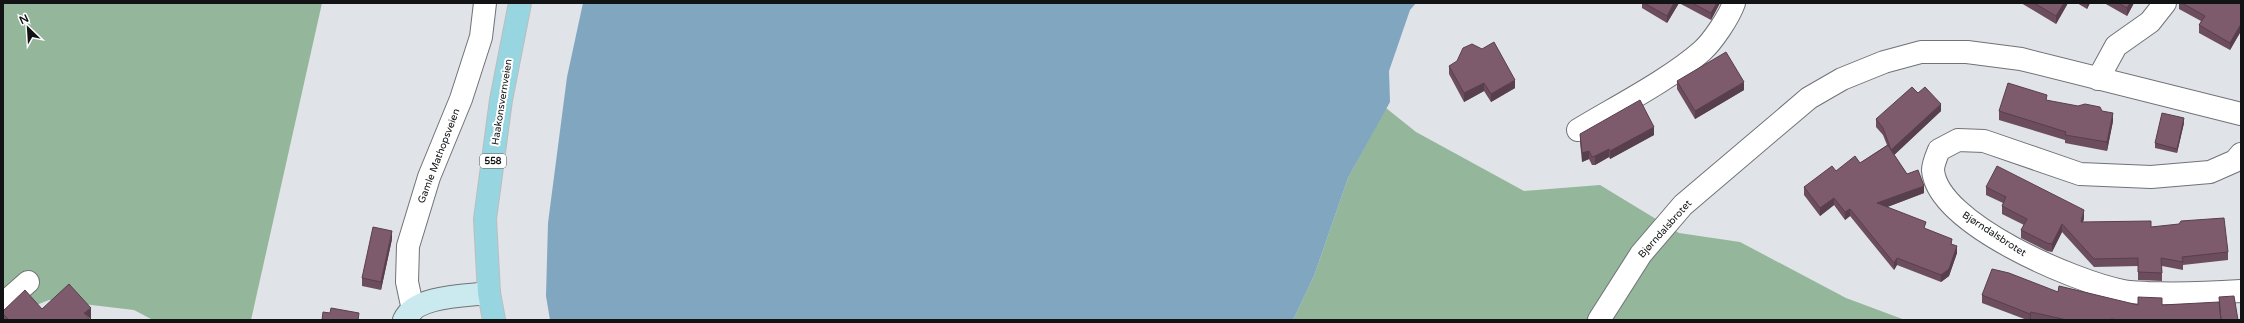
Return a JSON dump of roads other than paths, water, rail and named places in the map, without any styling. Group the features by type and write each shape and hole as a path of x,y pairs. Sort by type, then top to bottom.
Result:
{"main road":[{"name":"Haakonsvernveien","path":"494,320 489,293 485,219 501,100 520,3"},
{"path":"409,315 430,300 489,293"}],"street":[{"name":"Gamle Mathopsveien","path":"409,315 407,282 408,246 429,177 461,100 481,38 485,3"},
{"path":"1578,130 1667,76 1703,50 1731,12 1734,3"},
{"path":"2098,79 2116,46 2150,22 2164,3"},
{"name":"Bjørndalsbrotet","path":"1599,320 1641,254 1683,206 1809,98 1842,79 1884,62 1920,52 1967,52 2021,59 2241,114"},
{"name":"Bjørndalsbrotet","path":"2241,154 2235,161 2210,172 2151,177 2080,174 1984,140 1958,140 1939,150 1933,169 1939,188 1960,213 2019,253 2072,275 2123,292 2175,294 2241,291"},
{"path":"3,304 28,282"}],"water":[{"path":"583,3 1416,3 1410,10 1389,71 1390,102 1348,178 1314,276 1293,320 550,320 546,296 548,223 567,77"}]}
